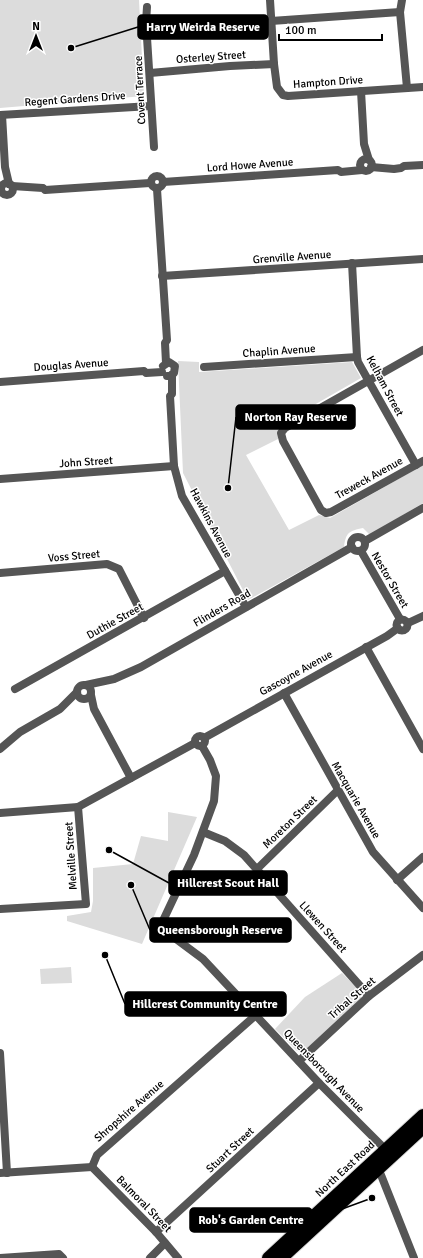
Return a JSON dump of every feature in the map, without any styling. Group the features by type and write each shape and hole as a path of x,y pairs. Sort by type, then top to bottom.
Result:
{"highway":[{"name":"North East Road","path":"278,1257 388,1153 423,1115"},
{"name":"North East Road","path":"388,1153 423,1128"}],"street":[{"name":"Hampton Drive","path":"270,0 276,87 283,95 288,96 423,87"},
{"path":"402,0 400,12 407,88"},
{"name":"Covent Terrace","path":"146,7 154,147"},
{"path":"271,21 400,12"},
{"name":"Osterley Street","path":"150,73 274,64"},
{"path":"360,91 363,146 366,164"},
{"name":"Regent Gardens Drive","path":"1,115 151,106"},
{"path":"1,115 5,189 43,188 45,190 150,183"},
{"name":"Lord Howe Avenue","path":"163,182 338,170 374,162 392,165 401,164 404,166 423,165"},
{"path":"155,176 161,178 163,182 161,187 157,189 152,187 150,183 151,179 155,176"},
{"name":"Hawkins Avenue","path":"157,189 167,340 165,343 167,369 172,394 170,396 174,466 182,496 246,607"},
{"name":"Grenville Avenue","path":"162,276 423,259"},
{"name":"Kelham Street","path":"352,263 357,357 368,381 419,463"},
{"path":"368,381 423,350"},
{"name":"Chaplin Avenue","path":"204,368 357,357"},
{"name":"Douglas Avenue","path":"0,382 144,371 146,373 167,369"},
{"name":"Treweck Avenue","path":"368,381 285,428 281,433 283,441 321,510 326,513 331,512 419,463"},
{"name":"John Street","path":"0,479 174,466"},
{"path":"365,541 423,508"},
{"path":"356,537 360,537 365,541 366,544 361,551 356,551 352,547 351,542 356,537"},
{"name":"Flinders Road","path":"0,749 20,732 85,694 100,683 114,679 141,667 352,547"},
{"name":"Nestor Street","path":"361,551 404,621"},
{"name":"Voss Street","path":"0,573 107,564 119,569 144,618"},
{"name":"Duthie Street","path":"15,689 225,572"},
{"path":"404,621 423,616"},
{"name":"Gascoyne Avenue","path":"0,812 78,807 201,742 284,693 387,636 398,628 405,630 408,625 404,621"},
{"path":"366,647 423,749"},
{"name":"Macquarie Avenue","path":"284,693 373,852 423,908"},
{"path":"85,694 131,778"},
{"path":"201,742 216,776 214,801 202,832"},
{"name":"Moreton Street","path":"257,869 338,790"},
{"name":"Melville Street","path":"0,909 86,904 78,807"},
{"name":"Llewen Street","path":"202,832 225,841 244,855 369,996"},
{"name":"Queensborough Avenue","path":"202,832 194,855 160,927 202,959 319,1083 388,1153"},
{"path":"397,880 423,857"},
{"name":"Tribal Street","path":"299,1061 369,996 423,955"},
{"name":"Shropshire Avenue","path":"92,1167 97,1155 256,1015"},
{"path":"0,1053 4,1173 92,1167"},
{"name":"Stuart Street","path":"156,1232 319,1083"},
{"path":"374,1166 382,1175 414,1258"},
{"name":"Balmoral Street","path":"92,1167 156,1232 178,1258"},
{"path":"150,1258 165,1243"},
{"path":"0,1258 59,1254 63,1258"}],"shaded area":[{"path":"0,0 139,0 144,96 0,108"},
{"path":"178,361 199,362 199,372 352,362 361,378 288,420 280,428 278,439 246,455 289,530 319,515 330,518 423,465 423,503 370,535 363,528 351,531 347,535 344,547 248,600 183,473"},
{"path":"168,812 197,817 142,944 67,921 67,916 91,912 93,901 93,868 133,864 141,836 168,841"},
{"path":"71,967 72,983 41,984 40,969"},
{"path":"342,973 361,992 361,998 303,1052 297,1051 275,1029 305,997"}],"place":[{"name":"Harry Weirda Reserve","path":"71,48"},
{"name":"Norton Ray Reserve","path":"228,488"},
{"name":"Hillcrest Scout Hall","path":"109,850"},
{"name":"Queensborough Reserve","path":"131,885"},
{"name":"Hillcrest Community Centre","path":"105,955"},
{"name":"Rob's Garden Centre","path":"372,1198"}]}
